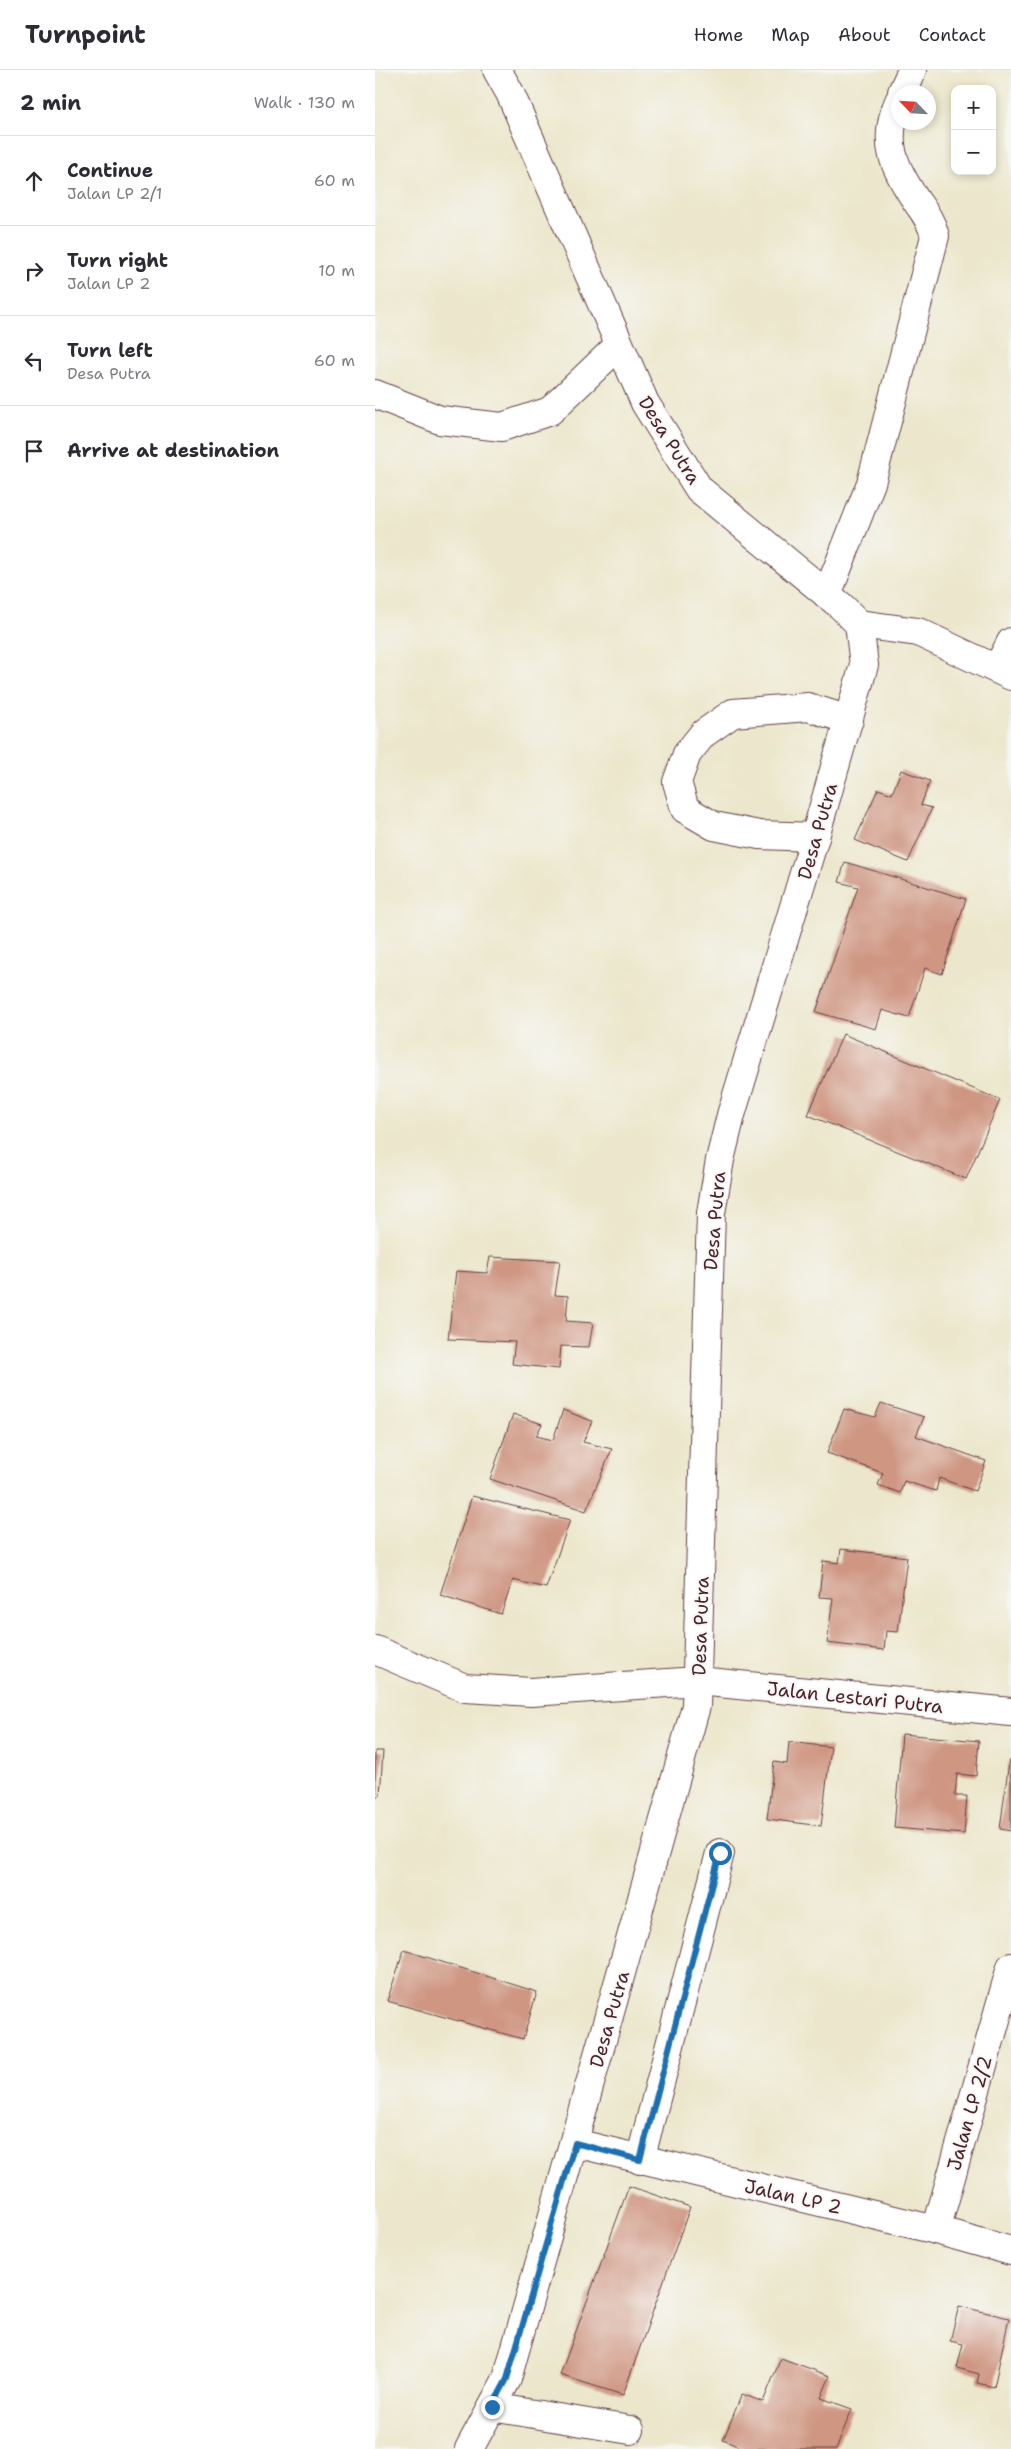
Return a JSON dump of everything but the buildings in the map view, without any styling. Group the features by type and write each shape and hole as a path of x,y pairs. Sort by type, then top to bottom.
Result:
{"street":[{"name":"Desa Putra","path":"469,2449 507,2379 575,2143 696,1706 711,1213 720,1160 731,1115 815,837 864,665 859,624 827,595 699,489 645,403 510,93 497,70"},
{"path":"905,85 912,70"},
{"path":"827,595 871,483 935,236 928,218 900,176 890,147 891,117"},
{"path":"375,394 440,420 502,428 551,411 619,345"},
{"path":"859,624 918,632 1004,672 1011,642"},
{"path":"815,837 759,835 713,826 685,809 677,782 687,754 703,734 733,713 808,707 849,720"},
{"name":"Jalan Lestari Putra","path":"375,1650 465,1688 531,1692 698,1681 1011,1712"},
{"path":"640,2160 720,1853"},
{"name":"Jalan LP 2/2","path":"936,2230 1011,1967"},
{"name":"Jalan LP 2","path":"575,2143 936,2230 1011,2251"},
{"path":"492,2407 630,2430"}],"route":[{"path":"492,2407 507,2379 575,2143 640,2160 720,1853"}]}
